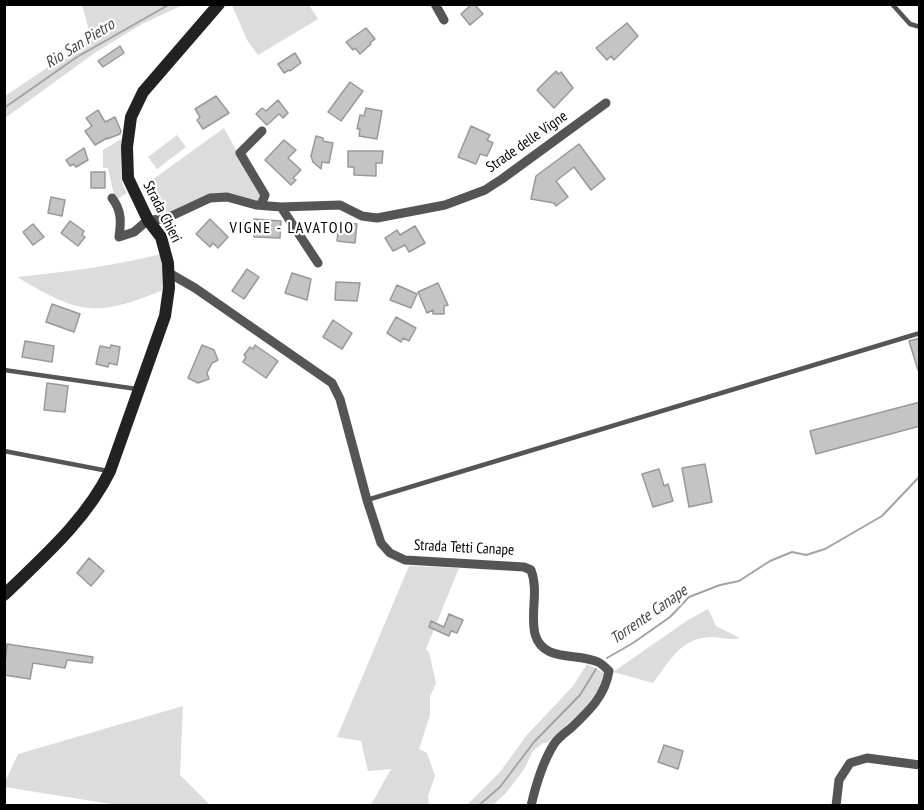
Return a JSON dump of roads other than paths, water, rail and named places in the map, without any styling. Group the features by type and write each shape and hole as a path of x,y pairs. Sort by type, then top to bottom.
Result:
{"main road":[{"name":"Strada Chieri","path":"4,595 82,516 99,493 110,471 140,389 165,316 169,273 160,237 148,220 128,178 127,147 131,117 143,92 219,4"}],"street":[{"path":"435,4 444,20"},
{"name":"Strade delle Vigne","path":"112,198 119,207 121,217 119,237 134,232 148,220 165,219 210,198 227,197 261,206 340,205 362,216 377,218 445,205 485,189 502,179 606,103"},
{"path":"261,206 265,195 240,153 262,131"},
{"path":"281,207 318,263"},
{"name":"Strada Tetti Canape","path":"169,273 195,288 332,383 340,399 381,543 390,553 405,560 524,567 531,570 535,589 535,633 540,646 551,654 586,658 601,664 609,671 607,685 586,714 555,742 543,764 531,806"},
{"path":"836,806 840,780 850,763 867,758 920,765"}],"lane":[{"path":"892,4 910,24 920,27"},
{"path":"367,500 920,333"},
{"path":"4,370 140,389"},
{"path":"4,451 110,471"}],"waterway":[{"name":"Rio San Pietro","path":"4,108 77,57 170,4"},
{"name":"Torrente Canape","path":"607,658 670,617 689,597 720,585 739,581 770,561 792,552 806,555 825,549 882,516 920,476"},
{"name":"Torrente Canape","path":"478,806 500,787 534,742 580,695 596,669"}],"district":[{"name":"VIGNE - LAVATOIO","path":"292,228"}]}
